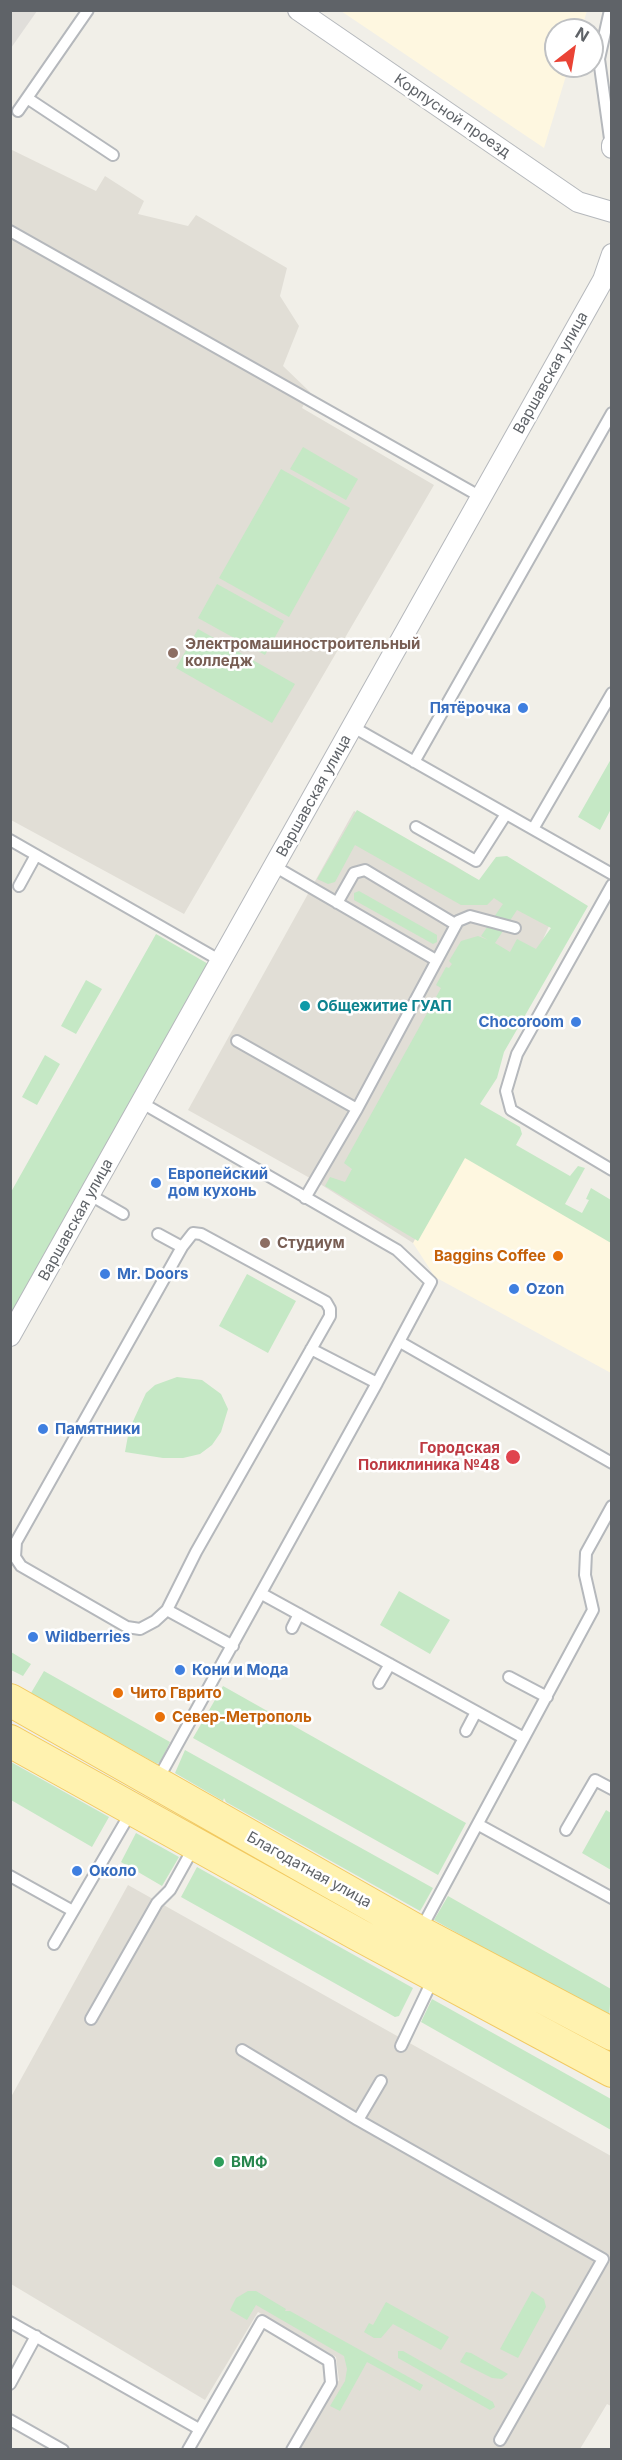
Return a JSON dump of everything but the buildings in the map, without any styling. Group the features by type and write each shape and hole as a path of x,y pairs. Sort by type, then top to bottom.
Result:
{"main road":[{"name":"Благодатная улица","path":"10,1700 419,1932 612,2034"},
{"path":"10,1741 612,2071"}],"street":[{"name":"Корпусной проезд","path":"298,10 578,202 612,212"},
{"name":"Варшавская улица","path":"10,1336 603,280 612,254"}],"lane":[{"path":"18,111 88,10"},
{"path":"610,10 599,59 611,146"},
{"path":"27,98 113,154"},
{"path":"10,231 481,497"},
{"path":"414,762 612,413"},
{"path":"533,829 612,693"},
{"path":"352,727 612,874"},
{"path":"416,827 476,861 506,814"},
{"path":"10,840 221,961"},
{"path":"20,886 36,855"},
{"path":"274,866 436,960"},
{"path":"337,903 354,873 366,870 455,924"},
{"path":"612,885 517,1054 506,1091 511,1110 612,1170"},
{"path":"305,1198 357,1109 455,924 461,918 470,916 515,928"},
{"path":"237,1041 357,1109"},
{"path":"142,1103 397,1250 431,1282 156,1784"},
{"path":"90,1196 123,1214"},
{"path":"193,1233 201,1233 326,1302 330,1309 330,1316 196,1552 167,1610 155,1622 140,1629 127,1627 21,1566 15,1557 13,1540 182,1247 193,1233"},
{"path":"158,1234 182,1247"},
{"path":"400,1342 612,1463"},
{"path":"311,1349 377,1383"},
{"path":"419,1932 479,1825 593,1610 585,1575 586,1553 612,1506"},
{"path":"262,1594 524,1738"},
{"path":"167,1610 233,1646"},
{"path":"291,1628 299,1614"},
{"path":"380,1683 390,1664"},
{"path":"509,1677 547,1697"},
{"path":"466,1731 477,1712"},
{"path":"566,1830 595,1780 612,1789"},
{"path":"54,1944 133,1808"},
{"path":"479,1825 612,1898"},
{"path":"91,2019 157,1903 170,1890 196,1844"},
{"path":"10,1876 73,1911"},
{"path":"401,2046 435,1976"},
{"path":"242,2050 358,2120 603,2259 500,2440"},
{"path":"358,2120 381,2081"},
{"path":"188,2450 262,2321 329,2361 331,2383 292,2450"},
{"path":"10,2322 199,2429"},
{"path":"10,2384 36,2336"},
{"path":"10,2420 63,2450"}],"shaded area":[{"path":"10,11 37,11 11,48"},
{"path":"341,11 587,11 585,18 544,18 544,78 565,78 544,148"},
{"name":"Электромашиностроительный колледж","path":"10,149 96,191 105,176 144,201 138,214 188,226 196,215 287,268 280,296 299,326 283,366 310,392 302,408 434,485 184,914 11,820"},
{"path":"354,811 454,865 549,926 456,1133 461,1152 413,1243 317,1182 188,1110"},
{"path":"461,1152 611,1240 611,1373 435,1277 413,1243"},
{"path":"128,1885 611,2156 611,2406 607,2404 580,2449 300,2449 339,2380 336,2357 258,2312 205,2400 11,2284 11,2097"}],"green space":[{"path":"303,447 358,479 346,500 290,469"},
{"path":"281,469 350,508 289,617 219,578"},
{"path":"217,584 284,621 265,655 198,618"},
{"path":"198,629 295,684 272,723 176,668"},
{"path":"611,759 611,809 600,830 578,817"},
{"path":"357,810 479,880 496,857 507,856 588,906 504,1052 497,1078 480,1104 520,1127 522,1134 516,1145 570,1176 578,1166 585,1168 565,1204 582,1213 589,1200 586,1199 591,1188 611,1200 611,1243 465,1158 418,1241 325,1186 330,1177 345,1182 352,1169 344,1163 441,988 436,985 446,967 449,968 452,964 449,961 461,941 478,936 488,940 481,936 503,904 494,898 487,905 461,905 355,845 335,882 328,884 317,879","holes":["517,910 551,928 536,949 517,939 510,952 495,943"]},
{"path":"359,891 437,935 437,942 433,944 354,900 354,893"},
{"path":"156,934 210,965 11,1320 11,1192"},
{"path":"86,980 102,989 76,1034 61,1026"},
{"path":"45,1055 60,1064 37,1105 22,1097"},
{"path":"247,1274 296,1301 268,1353 219,1326"},
{"path":"177,1377 202,1380 221,1394 228,1409 221,1432 212,1445 200,1454 183,1458 163,1458 125,1452 129,1430 146,1393 155,1385"},
{"path":"399,1591 450,1620 430,1654 380,1625"},
{"path":"11,1652 31,1664 23,1676 11,1670"},
{"path":"44,1671 170,1742 161,1761 157,1764 31,1693"},
{"path":"223,1686 466,1823 438,1875 193,1738"},
{"path":"185,1750 433,1888 420,1911 226,1802 224,1798 223,1801 175,1773"},
{"path":"11,1762 109,1817 92,1847 11,1800"},
{"path":"606,1810 611,1813 611,1870 582,1853"},
{"path":"136,1833 179,1857 162,1886 121,1862"},
{"path":"197,1867 413,1988 399,2016 395,2017 181,1897"},
{"path":"448,1896 611,1989 609,2018 434,1920"},
{"path":"432,1999 611,2099 611,2130 421,2022"},
{"path":"248,2291 256,2291 286,2309 285,2311 290,2311 423,2385 420,2391 367,2362 340,2411 330,2406 345,2381 347,2369 344,2356 256,2305 247,2320 230,2310 236,2298"},
{"path":"532,2291 544,2299 546,2307 518,2358 500,2349"},
{"path":"386,2302 449,2337 441,2350 393,2324 381,2338 374,2338 364,2332 369,2323 373,2325"},
{"path":"398,2351 403,2351 493,2402 495,2407 490,2410 398,2358"},
{"path":"466,2352 508,2374 502,2379 492,2378 460,2362"}],"place":[{"name":"Электромашиностроительный колледж","path":"173,653"},
{"name":"Пятёрочка","path":"523,708"},
{"name":"Общежитие ГУАП","path":"305,1006"},
{"name":"Chocoroom","path":"576,1022"},
{"name":"Европейский дом кухонь","path":"156,1183"},
{"name":"Студиум","path":"265,1243"},
{"name":"Baggins Coffee","path":"558,1256"},
{"name":"Mr. Doors","path":"105,1274"},
{"name":"Ozon","path":"514,1289"},
{"name":"Памятники","path":"43,1429"},
{"name":"Городская Поликлиника №48","path":"513,1457"},
{"name":"Wildberries","path":"33,1637"},
{"name":"Кони и Мода","path":"180,1670"},
{"name":"Чито Гврито","path":"118,1693"},
{"name":"Север-Метрополь","path":"160,1717"},
{"name":"Около","path":"77,1871"},
{"name":"ВМФ","path":"219,2162"}]}
